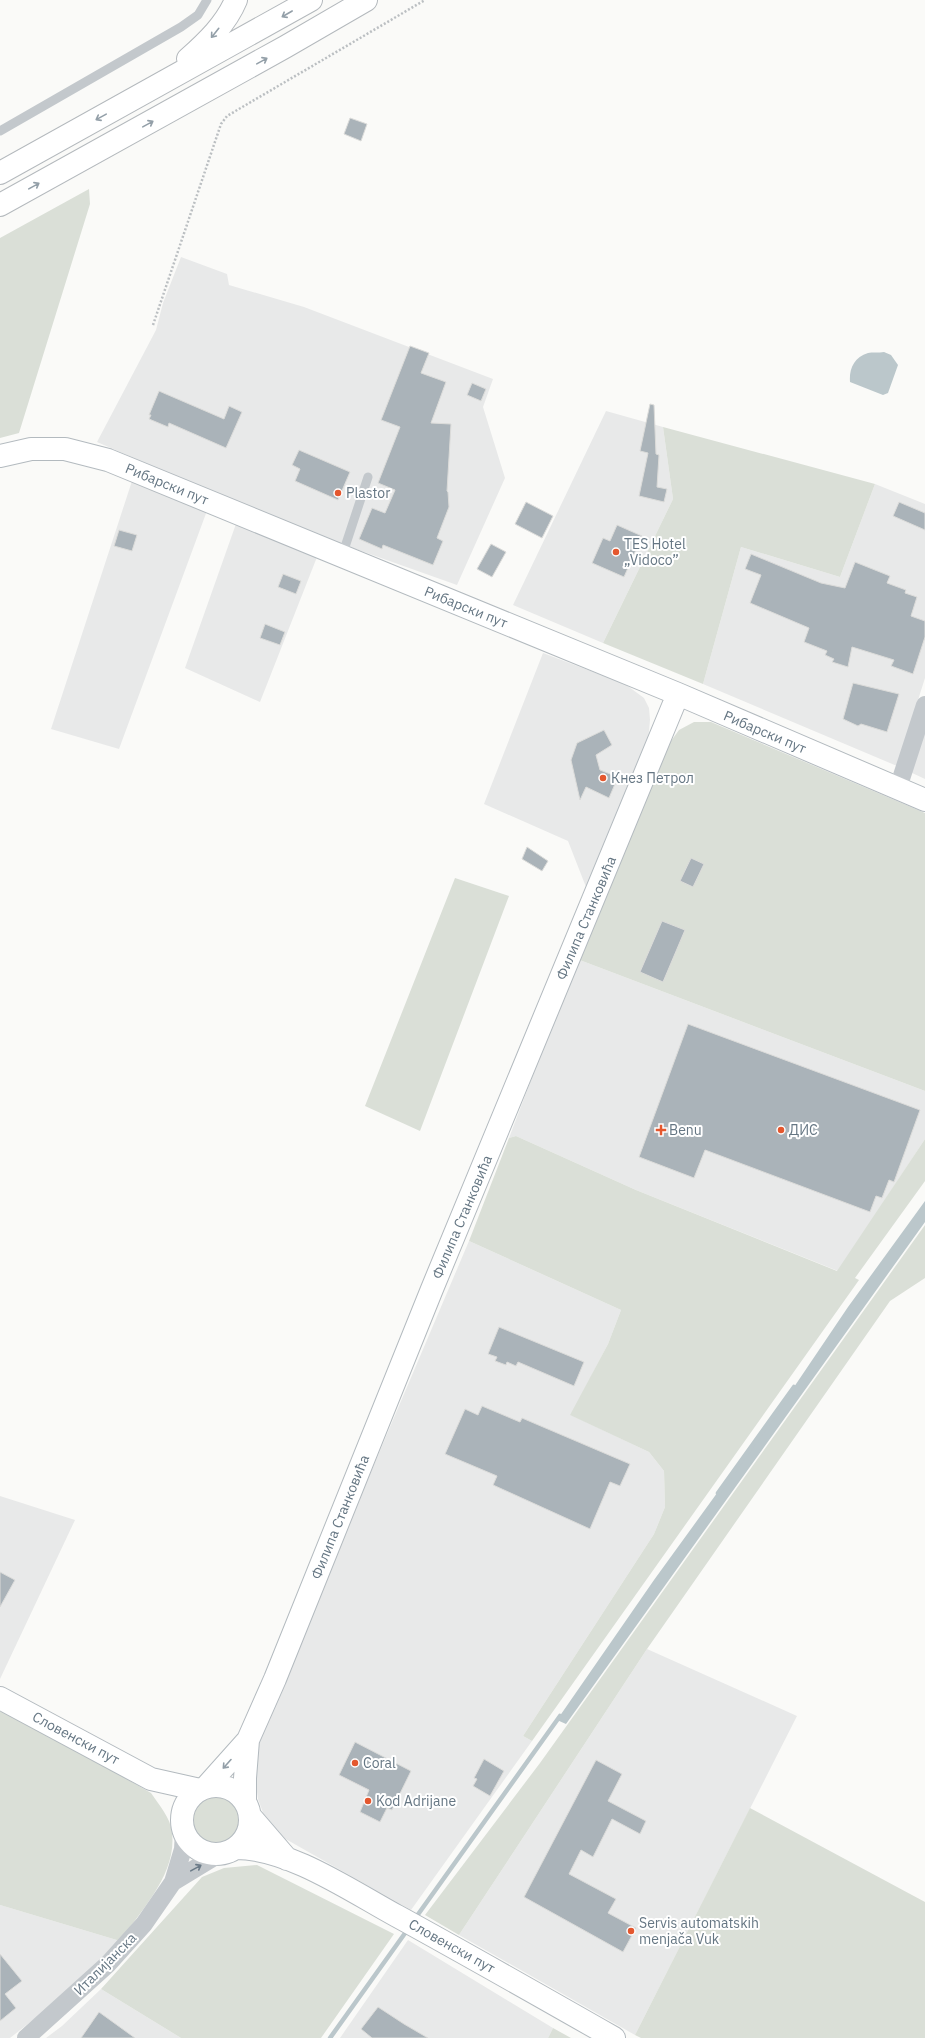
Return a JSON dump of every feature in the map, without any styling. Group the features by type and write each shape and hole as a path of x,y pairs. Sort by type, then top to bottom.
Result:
{"main road":[{"path":"160,84 210,40 219,29 236,0"},
{"path":"0,173 310,0"},
{"path":"0,205 285,47 366,0"},
{"name":"Рибарски пут","path":"0,456 32,450 65,449 108,460 678,694 925,800"},
{"name":"Филипа Станковића","path":"203,1788 248,1740 275,1679 432,1289 678,694"},
{"name":"Словенски пут","path":"0,1698 152,1779 203,1788"},
{"name":"Филипа Станковића","path":"248,1740 245,1778 248,1809"},
{"name":"Словенски пут","path":"152,1779 168,1799 183,1829"},
{"path":"214,1786 228,1788 241,1796 248,1809 249,1831 246,1837 228,1851 205,1853 198,1850 187,1839 183,1829 185,1804 194,1793 203,1788 214,1786"},
{"name":"Словенски пут","path":"248,1809 287,1859"},
{"name":"Словенски пут","path":"228,1851 254,1849 287,1859 344,1886 614,2038"}],"street":[{"path":"898,788 925,705"},
{"name":"Италијанска","path":"26,2038 94,1977 124,1947 144,1924 173,1882 183,1849 183,1829"},
{"name":"Италијанска","path":"173,1882 228,1851"}],"lane":[{"path":"0,130 180,27 198,15 207,0"},
{"path":"342,556 368,477"}],"path":[{"path":"153,325 221,124 227,116 425,0"}],"shaded area":[{"path":"89,189 90,204 19,433 0,438 0,238"},
{"path":"181,257 227,274 229,285 304,307 493,379 483,407 505,478 457,585 350,547 245,506 97,442 156,330 163,303"},
{"path":"884,352 891,355 898,365 888,393 883,395 850,382 850,373 853,364 859,357 868,353"},
{"path":"606,411 663,427 673,499 603,643 513,605"},
{"path":"663,427 875,484 840,577 741,547 703,684 603,643 673,499"},
{"path":"132,481 208,508 119,749 51,729"},
{"path":"875,484 925,504 925,678 897,766 703,684 741,547 840,577"},
{"path":"237,521 317,557 260,702 185,668"},
{"path":"543,653 625,684 644,698 649,708 650,720 648,741 586,887 568,841 484,804"},
{"path":"694,722 711,722 925,813 925,1091 577,959 671,741 679,730"},
{"path":"925,725 925,779 910,772"},
{"path":"455,878 509,896 420,1131 365,1106"},
{"path":"577,959 925,1091 925,1139 838,1271 636,1190 516,1136 509,1138"},
{"path":"516,1136 636,1190 837,1271 925,1139 925,1181 855,1278 859,1280 532,1741 523,1736 654,1534 665,1507 664,1471 649,1452 570,1415 608,1344 621,1310 469,1241 509,1138"},
{"path":"925,1201 925,1222 566,1724 557,1720 654,1580 794,1387 848,1307"},
{"path":"925,1225 925,1278 890,1301 647,1649 459,1935 425,1915 540,1763"},
{"path":"469,1241 621,1310 608,1344 571,1415 649,1452 664,1471 665,1507 654,1534 523,1736 532,1741 411,1910 275,1833 265,1818 258,1799 255,1778 258,1743"},
{"path":"0,1496 75,1520 0,1679"},
{"path":"647,1649 797,1716 635,2035 459,1935"},
{"path":"6,1710 151,1793 167,1817 172,1833 172,1848 169,1863 156,1891 120,1941 0,1905 0,1712"},
{"path":"211,1794 221,1794 231,1798 238,1805 242,1815 242,1825 238,1835 231,1842 221,1846 211,1846 201,1842 194,1835 190,1825 190,1815 194,1805 201,1798"},
{"path":"750,1808 925,1902 925,2038 641,2038 635,2035"},
{"path":"257,1865 394,1934 321,2038 181,2038 101,1989 202,1877 224,1868"},
{"path":"0,1905 120,1941 57,2001 10,2038 0,2038"},
{"path":"408,1940 553,2028 548,2038 340,2038"},
{"path":"101,1989 181,2038 46,2038 62,2026"},
{"path":"553,2028 571,2038 548,2038"}],"building":[{"path":"350,118 367,124 361,141 344,134"},
{"path":"410,346 429,353 421,373 446,382 431,423 451,424 447,491 449,507 437,538 443,541 433,565 383,545 382,549 359,539 372,508 385,513 395,490 378,483 400,427 381,420"},
{"path":"472,383 486,389 481,401 467,395"},
{"path":"159,391 224,419 229,406 242,412 226,448 169,423 168,427 149,419 151,415 149,415"},
{"path":"650,404 654,405 656,454 659,455 657,487 667,489 664,502 639,496 648,453 640,451"},
{"path":"299,450 350,472 338,500 295,481 300,469 292,465"},
{"path":"526,502 553,516 542,538 515,524"},
{"path":"899,502 925,513 925,530 893,516"},
{"name":"TES Hotel „Vidoco”","path":"617,525 642,536 624,577 592,563 603,538 610,541"},
{"path":"119,530 137,535 132,551 114,546"},
{"path":"491,544 506,552 492,577 477,569"},
{"path":"751,554 821,583 845,588 855,562 890,576 887,583 906,590 905,593 917,597 911,616 925,621 925,637 913,674 891,666 894,660 852,647 848,667 832,662 834,659 825,655 827,651 804,642 809,628 750,603 761,575 745,569"},
{"path":"283,574 301,581 296,594 278,587"},
{"path":"265,624 285,632 280,645 260,638"},
{"path":"853,683 899,694 887,732 861,724 858,726 843,719"},
{"path":"604,730 612,745 596,755 600,770 618,777 609,798 586,787 580,800 571,760 577,743"},
{"path":"527,847 548,861 542,871 522,859"},
{"path":"691,858 704,864 693,887 680,881"},
{"path":"662,921 685,930 663,982 640,972"},
{"name":"ДИС","path":"688,1024 920,1110 894,1182 889,1180 882,1198 876,1196 870,1212 705,1150 694,1178 639,1157"},
{"path":"499,1327 584,1362 574,1386 518,1362 516,1366 507,1362 506,1365 495,1361 497,1357 488,1354"},
{"path":"482,1406 520,1422 522,1418 630,1464 620,1486 610,1482 590,1529 493,1485 497,1476 445,1454 465,1409 478,1415"},
{"path":"0,1572 15,1580 0,1607"},
{"path":"355,1742 411,1771 392,1810 387,1808 380,1822 360,1812 369,1790 339,1775"},
{"path":"484,1759 504,1771 490,1796 473,1786 477,1779 474,1778"},
{"path":"596,1760 622,1774 608,1801 646,1821 640,1834 612,1819 593,1857 581,1850 569,1874 616,1899 608,1913 636,1928 623,1952 524,1897"},
{"path":"0,1954 22,1981 5,1994 16,2008 0,2021"},
{"path":"378,2007 428,2038 372,2038 361,2029"},
{"path":"99,2012 135,2038 81,2038"}],"waterway":[{"path":"718,1493 794,1387"},
{"path":"414,1920 560,1716"},
{"path":"330,2038 408,1929"}],"place":[{"name":"Plastor","path":"338,493"},
{"name":"TES Hotel „Vidoco”","path":"616,552"},
{"name":"Кнез Петрол","path":"603,778"},
{"name":"Benu","path":"661,1130"},
{"name":"ДИС","path":"781,1130"},
{"name":"Coral","path":"355,1763"},
{"name":"Kod Adrijane","path":"368,1801"},
{"name":"Servis automatskih menjača Vuk","path":"631,1931"}]}
